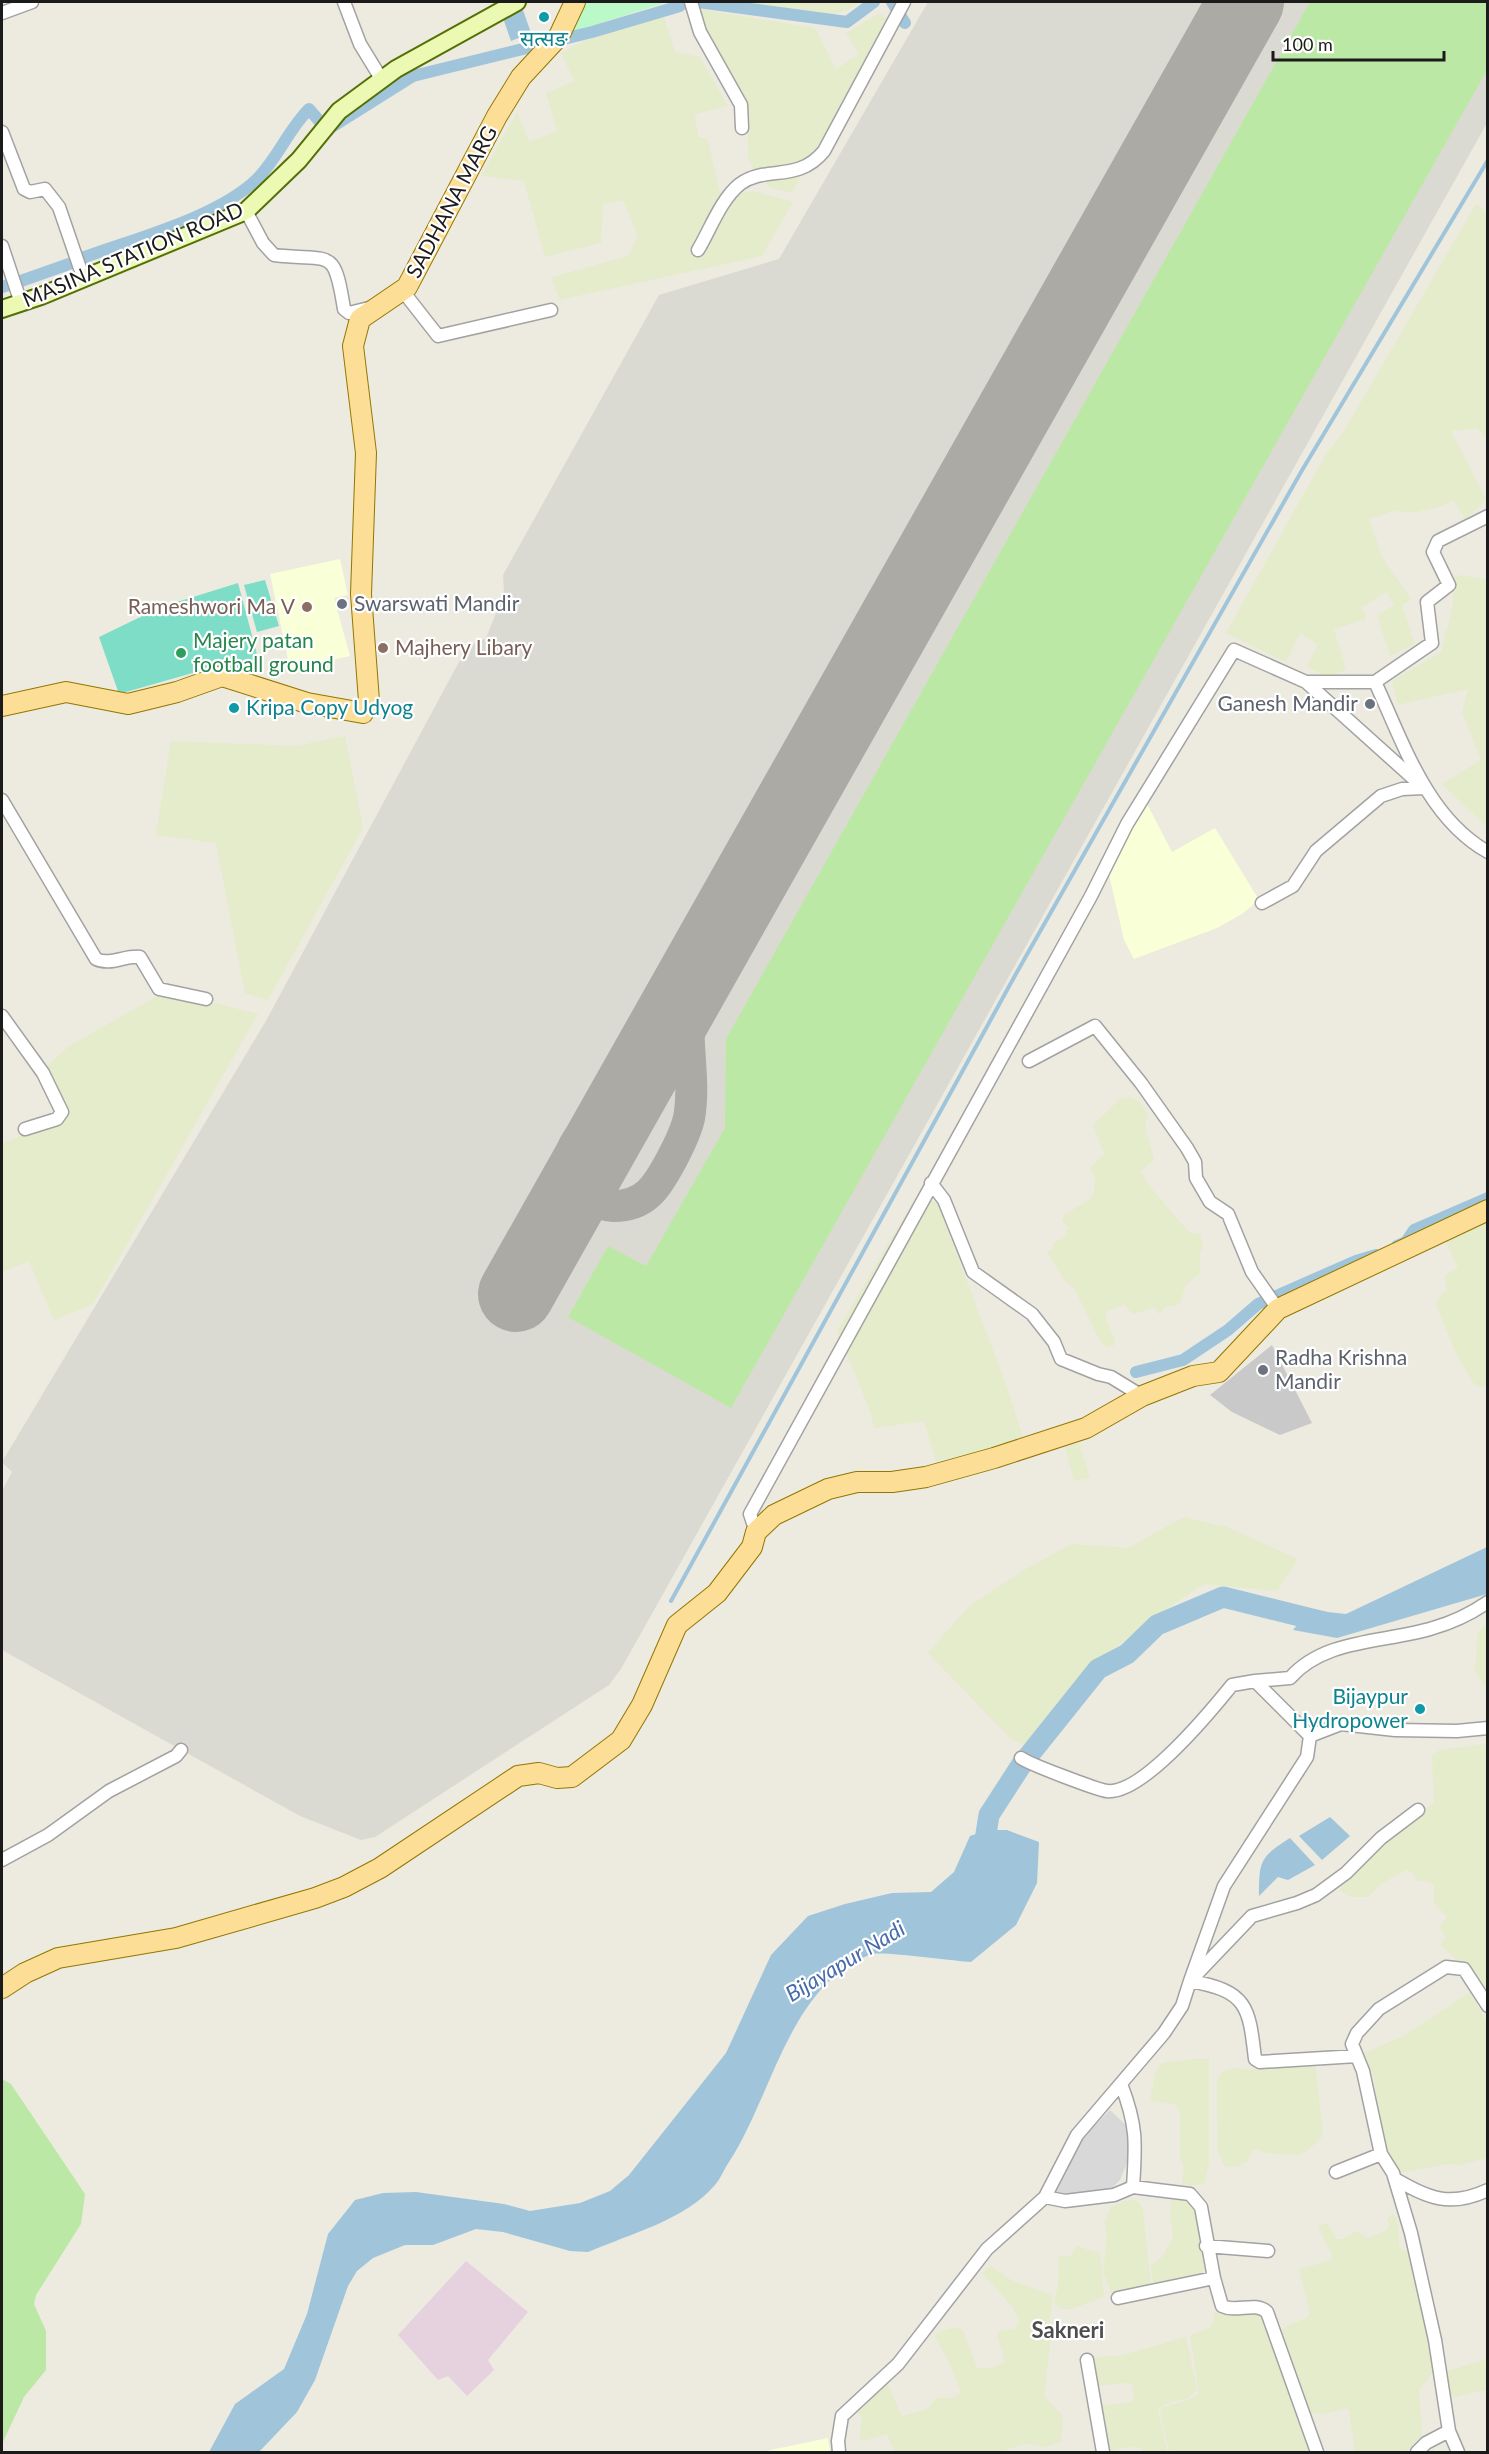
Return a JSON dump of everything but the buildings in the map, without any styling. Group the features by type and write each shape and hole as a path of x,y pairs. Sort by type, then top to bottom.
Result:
{"main road":[{"name":"SADHANA MARG","path":"2,706 66,692 128,704 177,692 222,676 307,703 363,713 369,701 361,594 366,453 353,346 360,319 407,287 497,116 521,77 559,36 575,2"},
{"path":"2,1988 25,1973 58,1958 176,1938 315,1898 380,1868 518,1776 539,1773 557,1778 572,1777 621,1740 642,1705 677,1625 717,1593 752,1547 756,1532 774,1515 828,1489 857,1482 892,1482 926,1477 994,1458 1086,1428 1142,1396 1193,1376 1219,1372 1278,1309 1488,1210"}],"street":[{"path":"2,13 32,2"},
{"path":"344,2 360,45 382,80"},
{"name":"MASINA STATION ROAD","path":"2,309 246,211 299,160 339,111 396,69 517,2"},
{"path":"691,2 700,32 741,105 742,128"},
{"path":"698,250 729,196 740,184 750,179 802,169 815,161 824,151 900,8"},
{"path":"2,132 24,189 30,192 45,189 59,207 82,277"},
{"path":"246,211 263,243 274,255 323,257 331,262 340,278 344,309 349,313 377,306"},
{"path":"2,246 21,303"},
{"path":"402,290 438,336 551,310"},
{"path":"1306,682 1375,682 1432,643 1427,602 1449,585 1433,552 1438,541 1488,516"},
{"path":"756,1532 750,1514 1091,896 1127,824 1232,654 1239,651 1306,682 1424,788 1470,843 1488,852"},
{"path":"1375,682 1424,788"},
{"path":"1262,903 1293,886 1316,851 1381,796 1402,789 1424,788"},
{"path":"2,800 96,959 104,963 126,957 140,957 159,989 206,999"},
{"path":"2,1016 43,1073 62,1112 57,1119 25,1129"},
{"path":"1029,1061 1095,1026 1142,1083 1187,1148 1195,1162 1196,1178 1210,1202 1228,1214 1252,1272 1278,1309"},
{"path":"931,1183 945,1200 973,1272 1032,1314 1054,1342 1062,1359 1111,1377 1142,1396"},
{"path":"1024,1761 1108,1792 1131,1786 1196,1730 1232,1685 1290,1678 1304,1662 1331,1651 1433,1628 1488,1602"},
{"path":"1255,1681 1310,1736"},
{"path":"1310,1736 1341,1724 1395,1730 1457,1731 1488,1728"},
{"path":"838,2452 842,2416 898,2364 987,2249 1045,2197 1077,2135 1144,2060 1182,2006 1224,1886 1307,1756 1310,1736"},
{"path":"2,1860 48,1835 110,1791 176,1756 181,1750"},
{"path":"1190,1981 1252,1916 1316,1895 1346,1873 1381,1838 1418,1810"},
{"path":"1458,2452 1449,2431 1435,2340 1411,2233 1395,2179 1381,2154 1364,2071 1352,2044 1357,2033 1379,2009 1446,1967 1464,1969 1488,2006"},
{"path":"1190,1981 1209,1984 1239,1998 1250,2016 1255,2060 1260,2062 1357,2055"},
{"path":"1121,2084 1132,2112 1137,2138 1133,2187"},
{"path":"1336,2172 1381,2154"},
{"path":"1395,2179 1434,2199 1454,2199 1488,2190"},
{"path":"1045,2197 1065,2201 1114,2195 1133,2187 1190,2194 1201,2207 1206,2246 1222,2306 1258,2307 1267,2312 1317,2452"},
{"path":"1206,2246 1268,2250"},
{"path":"1118,2298 1214,2278"},
{"path":"1087,2360 1103,2452"},
{"path":"1417,2452 1426,2443 1449,2431"}],"shaded area":[{"path":"585,2 660,2 661,4 572,32"},
{"path":"725,2 859,2 850,9 835,14"},
{"path":"928,2 1487,2 1487,123 621,1669 609,1685 375,1837 361,1840 300,1816 2,1650 2,1491 12,1472 2,1462 267,1019 467,647 486,638 504,593 503,575 659,295 779,259"},
{"path":"700,9 815,28 836,69 859,54 846,33 880,13 894,27 816,148 792,193 771,188 754,170 748,156 747,109 741,91 708,35"},
{"path":"664,17 675,52 700,57 728,106 695,114 698,137 708,139 719,191 729,196 753,191 793,202 762,256 559,300 552,277 628,256 638,236 623,200 603,204 601,243 545,257 524,181 481,176 517,112 529,142 557,131 546,93 574,81 561,53 596,35"},
{"path":"1476,204 1487,213 1487,439 1477,428 1451,431 1486,499 1466,520 1453,500 1442,506 1417,512 1393,511 1369,519 1382,557 1411,599 1402,605 1415,644 1390,656 1377,615 1394,605 1387,592 1362,607 1366,619 1334,629 1346,670 1326,677 1307,666 1318,645 1300,633 1286,662 1226,633 1326,454 1344,431"},
{"name":"Rameshwori Ma V","path":"340,559 348,595 334,598 350,656 290,669 270,574"},
{"path":"1455,575 1487,579 1487,827 1442,784 1481,760 1462,712 1468,689 1398,705 1392,681 1441,652 1452,610"},
{"path":"265,580 279,626 257,632 244,585"},
{"name":"Majery patan football ground","path":"238,583 262,673 242,676 210,668 119,694 99,637 161,607"},
{"path":"345,736 363,828 268,1000 245,993 216,843 156,835 171,741 296,746"},
{"path":"1145,800 1172,852 1215,828 1259,900 1242,914 1217,928 1134,959 1124,940 1107,866"},
{"path":"166,991 258,1014 93,1304 54,1320 29,1261 2,1272 2,1143 65,1120 69,1111 46,1067 69,1046"},
{"path":"1130,1097 1141,1103 1148,1115 1145,1127 1154,1159 1141,1171 1151,1188 1190,1233 1200,1234 1203,1246 1200,1254 1200,1273 1185,1286 1180,1304 1165,1307 1159,1314 1155,1308 1132,1314 1124,1304 1106,1312 1115,1341 1114,1345 1108,1348 1100,1341 1075,1290 1064,1280 1047,1252 1054,1248 1053,1243 1063,1238 1069,1228 1062,1221 1064,1215 1090,1199 1094,1192 1095,1176 1090,1168 1104,1154 1093,1125 1120,1099"},
{"path":"914,1200 937,1202 1008,1390 1023,1438 978,1452 936,1461 924,1421 874,1428 870,1411 837,1331"},
{"path":"1486,1220 1487,1386 1479,1387 1473,1383 1455,1351 1436,1305 1439,1297 1447,1291 1445,1276 1458,1267 1446,1242 1449,1233"},
{"name":"Radha Krishna Mandir","path":"1272,1345 1312,1423 1280,1435 1232,1412 1210,1395"},
{"path":"1079,1443 1090,1478 1074,1481 1065,1447"},
{"path":"1184,1517 1227,1527 1298,1559 1277,1591 1204,1584 1162,1612 1090,1667 1028,1747 1010,1738 928,1653 968,1607 1024,1570 1072,1544 1128,1548"},
{"path":"1487,1623 1487,1687 1475,1671 1478,1633"},
{"path":"1487,1744 1487,1998 1467,1970 1441,1945 1445,1937 1440,1926 1447,1917 1434,1903 1434,1884 1419,1882 1413,1873 1406,1870 1381,1884 1368,1897 1350,1897 1340,1890 1338,1884 1366,1862 1385,1839 1434,1803 1432,1755 1440,1750"},
{"path":"1470,1992 1487,2023 1487,2158 1460,2165 1447,2164 1400,2173 1393,2167 1380,2133 1374,2078 1363,2054 1405,2035"},
{"path":"1209,2059 1209,2161 1205,2183 1192,2186 1182,2183 1184,2168 1180,2156 1180,2115 1176,2104 1150,2101 1155,2074 1162,2063"},
{"path":"1285,2065 1315,2065 1323,2131 1321,2138 1308,2150 1297,2155 1267,2153 1252,2149 1248,2161 1238,2166 1225,2167 1218,2152 1217,2079 1223,2071 1236,2068 1251,2070"},
{"path":"1110,2110 1130,2129 1129,2158 1120,2180 1109,2191 1055,2195 1082,2138"},
{"path":"1173,2194 1183,2195 1194,2207 1204,2267 1202,2273 1158,2285 1153,2283 1151,2265 1163,2256 1173,2237 1170,2212"},
{"path":"1134,2200 1140,2203 1143,2210 1151,2285 1150,2288 1117,2296 1112,2294 1103,2273 1107,2236 1105,2222 1111,2207 1123,2201"},
{"path":"1395,2215 1398,2223 1399,2247 1413,2256 1427,2315 1434,2371 1419,2390 1422,2436 1406,2452 1355,2452 1349,2410 1324,2414 1306,2412 1278,2333 1288,2325 1307,2318 1310,2313 1299,2269 1332,2260 1318,2226 1327,2223 1337,2239 1343,2239 1357,2231 1368,2238 1387,2230 1389,2226 1387,2219"},
{"path":"1076,2246 1100,2253 1104,2297 1071,2309 1062,2309 1054,2303 1058,2286 1059,2256 1071,2256"},
{"path":"466,2261 528,2312 488,2360 494,2370 467,2396 448,2376 438,2380 398,2335"},
{"path":"991,2266 1011,2280 1053,2296 1049,2326 1051,2339 1044,2396 1063,2416 1061,2442 1045,2447 1026,2444 998,2452 895,2452 887,2434 863,2441 859,2438 862,2418 856,2410 886,2381 902,2416 927,2409 937,2398 951,2398 959,2394 960,2390 948,2360 935,2335 956,2327 963,2330 977,2368 991,2368 1005,2362 998,2331 1015,2329 1019,2321 1013,2307 982,2273"},
{"path":"1261,2310 1313,2452 1169,2452 1160,2412 1163,2407 1188,2400 1199,2393 1190,2335 1209,2328 1214,2321 1214,2312"},
{"path":"1186,2337 1197,2390 1188,2398 1165,2404 1158,2410 1167,2452 1142,2452 1141,2448 1129,2447 1107,2452 1100,2406 1131,2402 1134,2399 1133,2385 1127,2383 1096,2386 1092,2361 1094,2357 1119,2356"},
{"path":"1487,2359 1487,2390 1451,2396 1445,2383 1445,2372"},
{"path":"828,2438 830,2452 761,2452"}],"green space":[{"path":"1310,2 1487,2 1487,70 731,1408 568,1317 608,1246 646,1266 725,1128 726,1039"},
{"path":"2,2079 11,2084 85,2194 81,2224 36,2295 34,2304 46,2331 46,2370 24,2397 2,2444"}],"water":[{"path":"523,10 531,33 511,41 503,18"},
{"path":"1487,1547 1487,1594 1337,1638 1293,1630 1309,1610 1346,1614"},
{"path":"1330,1817 1350,1836 1322,1860 1299,1836"},
{"path":"989,1830 1007,1830 1039,1842 1037,1883 1016,1925 971,1962 878,1953 844,1969 821,1990 802,2015 744,2135 717,2182 703,2197 673,2217 588,2252 570,2251 503,2232 476,2229 433,2245 405,2245 373,2258 357,2271 348,2286 315,2380 297,2412 259,2452 209,2452 235,2404 284,2369 307,2314 328,2234 355,2200 383,2193 416,2192 504,2204 530,2211 580,2203 610,2191 629,2175 726,2053 771,1955 808,1916 845,1904 892,1893 931,1892 954,1872 970,1836"},
{"path":"1290,1838 1315,1865 1288,1880 1278,1877 1259,1896 1263,1861 1272,1850"}],"waterway":[{"path":"698,2 847,22 874,2"},
{"path":"892,2 905,23"},
{"path":"85,257 176,225 221,205 241,192 264,171 309,109 327,130 413,76 592,32 680,6"},
{"path":"671,1601 1017,972 1301,472 1488,160"},
{"path":"18,282 69,264"},
{"path":"2,287 11,284"},
{"path":"1397,1246 1406,1242 1414,1230 1488,1198"},
{"path":"1136,1372 1183,1360 1228,1330 1258,1304 1356,1261 1376,1255"},
{"name":"Bijayapur Nadi","path":"982,1859 989,1815 1022,1764 1098,1669 1127,1654 1157,1625 1223,1597 1332,1624"}],"taxiway":[{"path":"630,1091 584,1132 571,1156 572,1170 579,1187 599,1203 619,1206 641,1199 648,1194 666,1169 683,1136 691,1104 688,1029 690,1000 704,961"}],"runway":[{"path":"516,1294 1246,2"}],"place":[{"name":"सत्सङ","path":"544,17"},
{"name":"Swarswati Mandir","path":"342,604"},
{"name":"Rameshwori Ma V","path":"307,607"},
{"name":"Majhery Libary","path":"383,648"},
{"name":"Majery patan football ground","path":"181,653"},
{"name":"Ganesh Mandir","path":"1370,704"},
{"name":"Kripa Copy Udyog","path":"234,708"},
{"name":"Radha Krishna Mandir","path":"1263,1370"},
{"name":"Bijaypur Hydropower","path":"1420,1709"}],"district":[{"name":"Sakneri","path":"1068,2330"}]}
